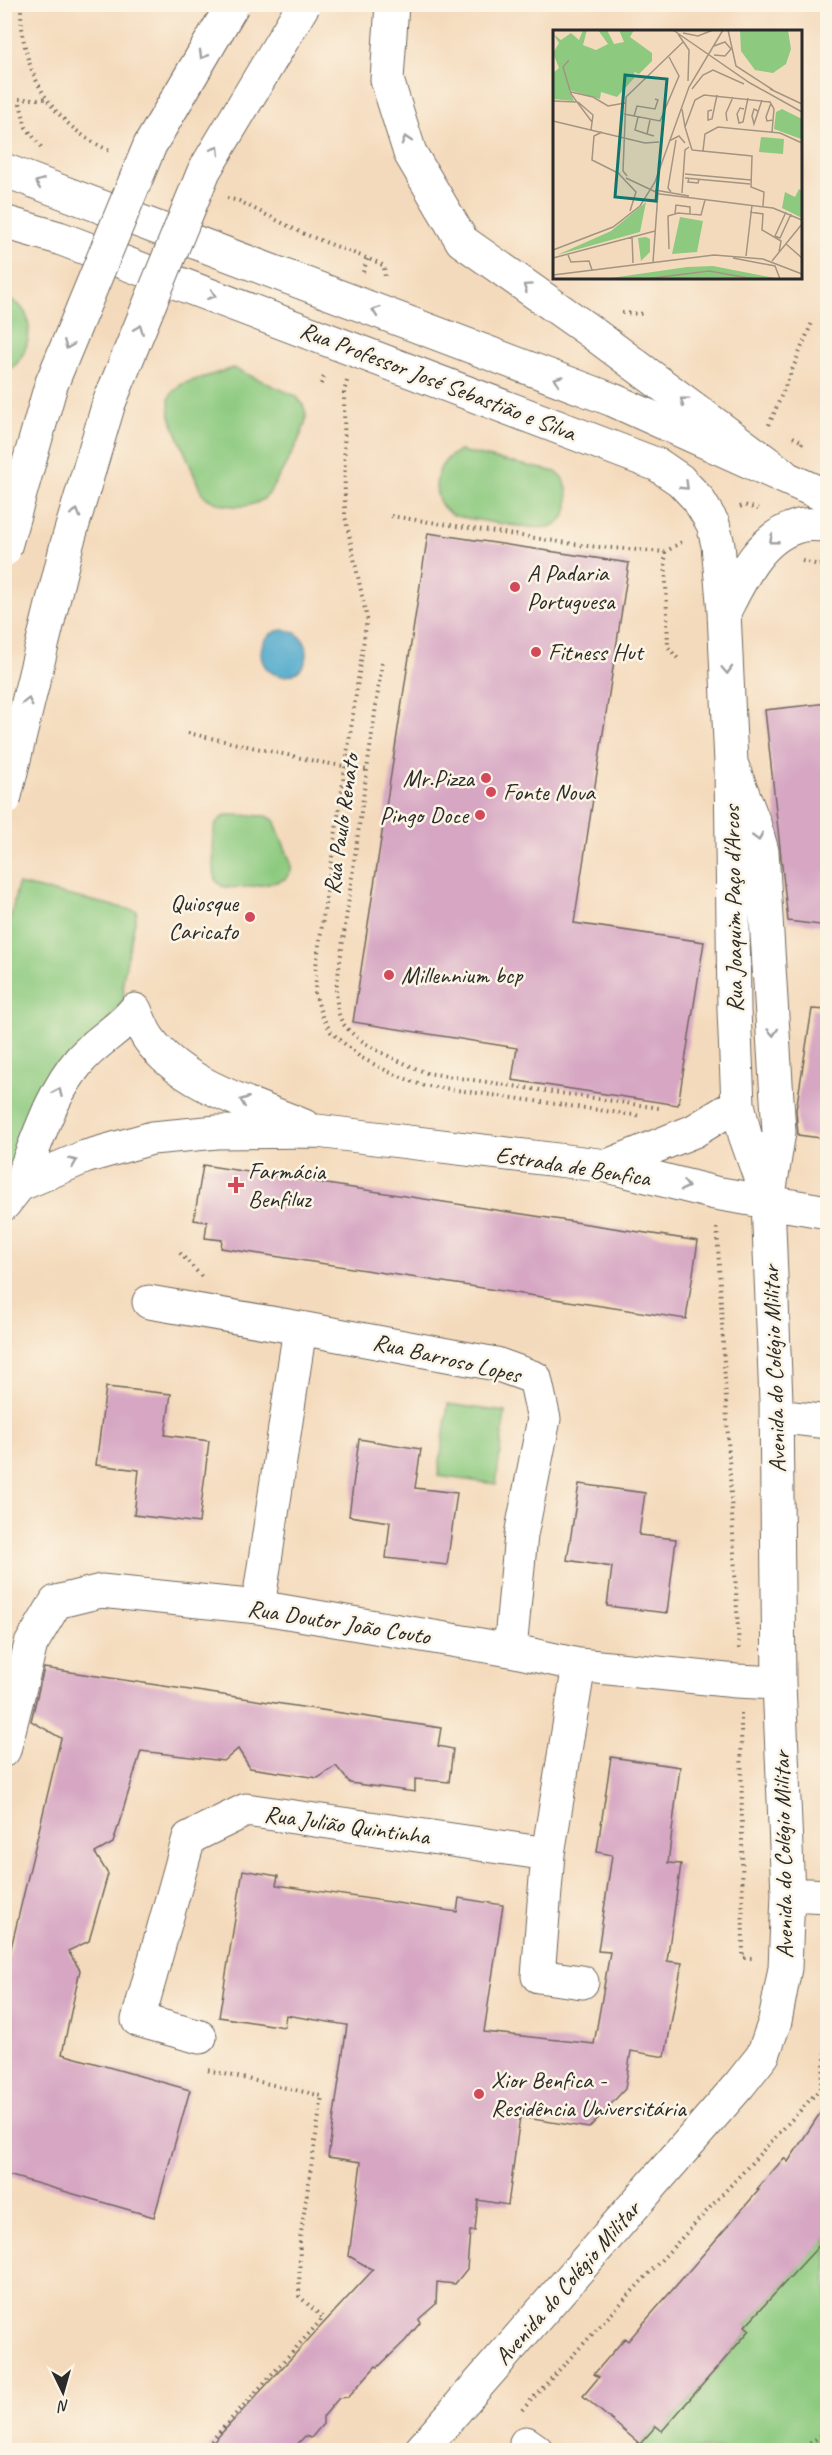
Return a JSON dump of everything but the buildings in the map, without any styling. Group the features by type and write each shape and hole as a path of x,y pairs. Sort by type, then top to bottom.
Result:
{"main road":[{"path":"4,550 51,385 150,145 233,4"},
{"path":"4,800 67,544 109,403 204,171 304,4"},
{"path":"392,4 387,80 410,153 462,241 591,332 782,474"},
{"name":"Rua Professor José Sebastião e Silva","path":"4,170 613,400 782,474 828,497"},
{"name":"Rua Professor José Sebastião e Silva","path":"4,222 59,238 658,465 680,480 698,499 713,524 718,545 724,612"},
{"path":"724,612 745,571 776,536 800,525 828,525"},
{"name":"Rua Joaquim Paço d'Arcos","path":"724,612 731,763 734,1010 738,1104 745,1135 768,1202"},
{"path":"731,763 762,851 779,1132 768,1202"},
{"name":"Estrada de Benfica","path":"12,1194 64,1081 82,1057 124,1024 135,1010 149,1039 171,1063 209,1087 318,1131"},
{"path":"608,1166 694,1131 738,1104"},
{"name":"Estrada de Benfica","path":"12,1194 85,1157 152,1138 217,1132 318,1131 608,1166 716,1193 828,1212"},
{"name":"Avenida do Colégio Militar","path":"421,2451 740,2084 763,2055 775,2021 785,1968 788,1894 779,1683 776,1416 768,1202"},
{"name":"Rua Barroso Lopes","path":"148,1302 496,1364 535,1378 544,1419 521,1534 510,1650"},
{"path":"258,1608 300,1328"},
{"path":"776,1416 828,1422"},
{"name":"Rua Doutor João Couto","path":"4,1750 31,1644 56,1602 101,1591 258,1608 510,1650 579,1665 736,1681 779,1683"},
{"path":"579,1665 549,1854 538,1976 582,1982"},
{"name":"Rua Julião Quintinha","path":"200,2037 138,2020 189,1838 246,1810 549,1854"},
{"path":"788,1894 828,1896"}],"path":[{"path":"44,149 26,127 19,99 47,99"},
{"path":"591,332 604,312 645,314"},
{"path":"350,373 344,392 345,516 367,619 316,966 315,993 322,1016 331,1032 360,1057 421,1085 660,1118 694,1131"},
{"path":"391,516 587,546 665,552 744,505 759,510"},
{"path":"665,552 668,647 679,660"},
{"name":"Rua Paulo Renato","path":"382,663 336,990 338,1009 344,1025 367,1043 398,1061 427,1073 682,1111 694,1131"},
{"path":"188,733 367,770"},
{"path":"200,2037 195,2067 322,2096 300,2239 299,2296 323,2318 203,2451"},
{"path":"484,2451 519,2437 821,2088 828,2037"},
{"path":"800,2451 828,2431"}],"green space":[{"path":"5,299 17,303 25,312 29,334 21,358 14,367 5,372"},
{"path":"233,368 296,396 306,414 301,434 268,495 254,504 245,506 217,503 202,494 170,416 171,394 182,384"},
{"path":"460,451 556,472 567,488 568,504 564,516 552,526 534,527 455,516 440,502 436,482 444,463"},
{"path":"227,815 267,816 274,820 291,863 291,871 285,879 240,887 223,886 218,883 214,864 215,828 218,821"},
{"path":"18,884 137,911 123,979 124,999 5,1171 4,921 10,920"},
{"path":"448,1404 505,1412 496,1484 438,1476"},
{"path":"827,2236 827,2450 647,2450 640,2444 656,2426 662,2431 750,2331 745,2326"}],"water":[{"path":"284,630 293,631 300,637 306,644 306,662 300,669 293,675 284,676 275,675 268,669 262,662 261,653 262,644 268,637 275,631"}],"place":[{"name":"A Padaria Portuguesa","path":"515,587"},
{"name":"Fitness Hut","path":"536,652"},
{"name":"Mr.Pizza","path":"486,778"},
{"name":"Fonte Nova","path":"491,792"},
{"name":"Pingo Doce","path":"480,815"},
{"name":"Quiosque Caricato","path":"250,917"},
{"name":"Millennium bcp","path":"389,975"},
{"name":"Farmácia Benfiluz","path":"236,1185"},
{"name":"Xior Benfica - Residência Universitária","path":"479,2094"}]}
